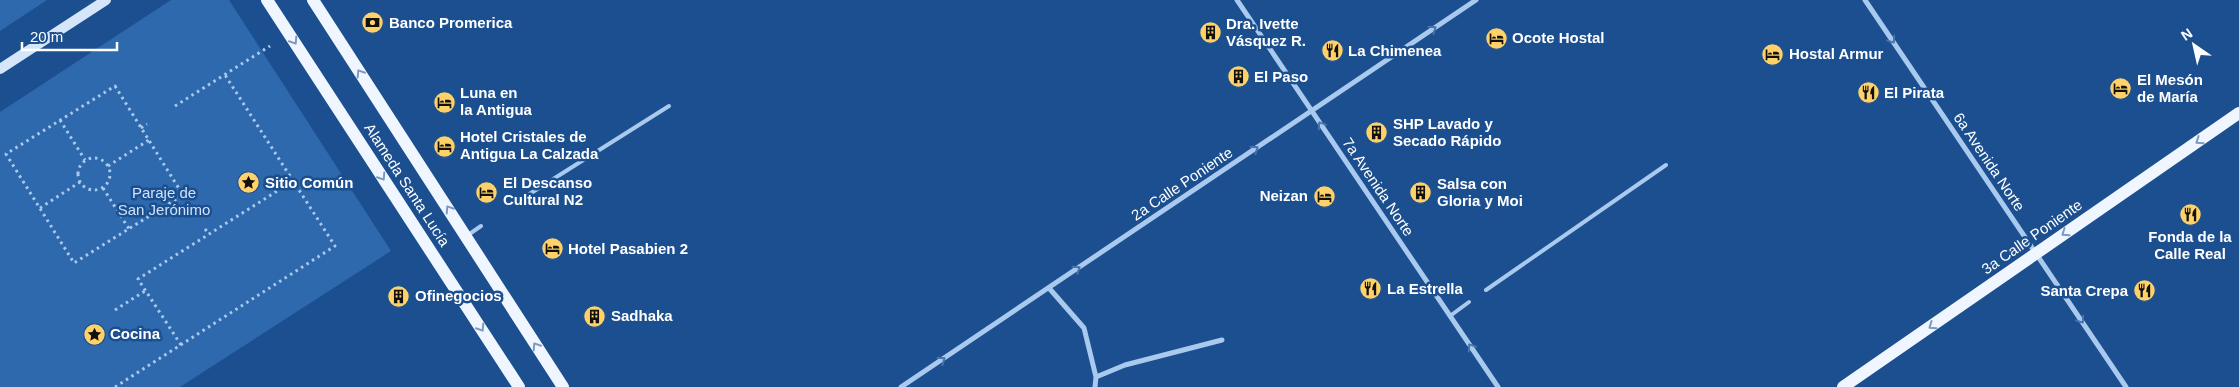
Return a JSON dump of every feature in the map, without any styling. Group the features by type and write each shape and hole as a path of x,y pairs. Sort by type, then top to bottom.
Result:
{"main road":[{"name":"Alameda Santa Lucía","path":"267,0 519,387"},
{"name":"Alameda Santa Lucía","path":"314,0 563,387"},
{"name":"3a Calle Poniente","path":"1843,387 2239,113"}],"street":[{"path":"0,69 106,0"},
{"name":"7a Avenida Norte","path":"1237,0 1498,387"},
{"name":"2a Calle Poniente","path":"902,387 1476,0"},
{"name":"6a Avenida Norte","path":"1865,0 2126,387"},
{"path":"1049,288 1084,328 1096,377 1094,387"},
{"path":"1096,377 1125,365 1222,340"}],"lane":[{"path":"520,200 669,106"},
{"path":"1486,290 1666,164"},
{"path":"466,236 481,226"},
{"path":"1450,316 1469,302"}],"path":[{"path":"175,106 289,34"},
{"path":"115,387 335,246 225,75"},
{"path":"114,86 184,195 74,263 6,154 60,120 114,86"},
{"path":"60,120 86,160"},
{"path":"141,128 147,124"},
{"path":"108,166 149,140"},
{"path":"98,158 108,166 110,178 103,188 91,190 80,182 78,170 86,160 98,158"},
{"path":"180,345 138,279 293,181"},
{"path":"40,208 80,182"},
{"path":"103,188 129,229"},
{"path":"206,229 209,234"},
{"path":"115,310 145,291"}],"green space":[{"path":"0,0 47,0 0,31"},
{"name":"Paraje de San Jerónimo","path":"171,0 229,0 391,251 180,387 0,387 0,112"}],"place":[{"name":"Banco Promerica","path":"373,23"},
{"name":"Dra. Ivette Vásquez R.","path":"1210,33"},
{"name":"Ocote Hostal","path":"1496,38"},
{"name":"La Chimenea","path":"1332,51"},
{"name":"Hostal Armur","path":"1773,54"},
{"name":"El Paso","path":"1238,77"},
{"name":"El Mesón de María","path":"2121,89"},
{"name":"El Pirata","path":"1868,93"},
{"name":"Luna en la Antigua","path":"444,102"},
{"name":"SHP Lavado y Secado Rápido","path":"1377,133"},
{"name":"Hotel Cristales de Antigua La Calzada","path":"444,146"},
{"name":"Sitio Común","path":"249,183"},
{"name":"El Descanso Cultural N2","path":"487,192"},
{"name":"Salsa con Gloria y Moi","path":"1421,193"},
{"name":"Neizan","path":"1324,196"},
{"name":"Fonda de la Calle Real","path":"2190,214"},
{"name":"Hotel Pasabien 2","path":"552,249"},
{"name":"La Estrella","path":"1371,289"},
{"name":"Santa Crepa","path":"2144,291"},
{"name":"Ofinegocios","path":"399,296"},
{"name":"Sadhaka","path":"595,316"},
{"name":"Cocina","path":"94,334"}]}
